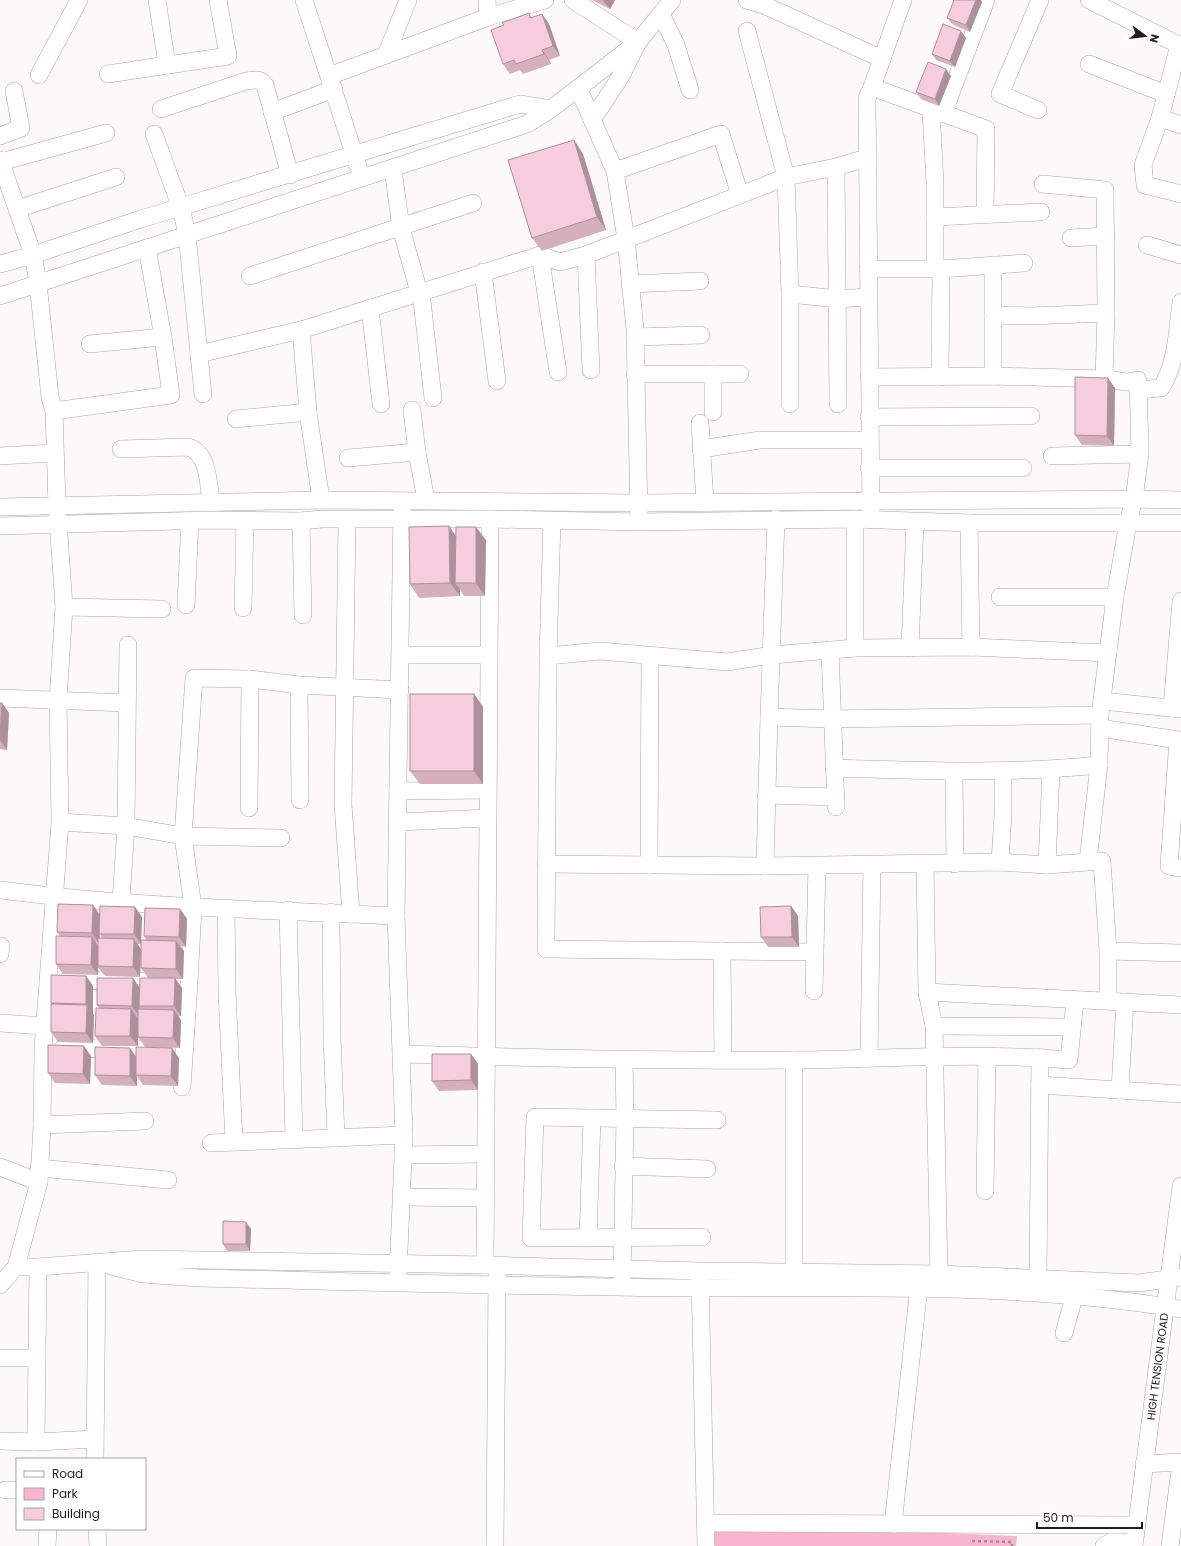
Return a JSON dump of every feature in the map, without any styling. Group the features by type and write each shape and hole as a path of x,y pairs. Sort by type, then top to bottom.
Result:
{"street":[{"path":"38,75 78,0"},
{"path":"157,0 167,65"},
{"path":"108,74 228,56 218,0"},
{"path":"304,0 362,177"},
{"path":"386,55 408,0"},
{"path":"487,0 488,17"},
{"path":"272,112 386,55 488,17 545,0"},
{"path":"573,0 638,42"},
{"path":"0,296 528,124 551,109 638,42 672,0"},
{"path":"747,0 766,3 882,59"},
{"path":"855,648 862,520 871,500 869,468 867,98 903,0"},
{"path":"940,377 934,148 937,112 986,0"},
{"path":"1038,110 1000,94 1040,0"},
{"path":"1089,0 1179,45 1160,118 1144,165 1145,185 1181,194"},
{"path":"662,14 676,45 690,90"},
{"path":"747,31 786,177 790,294 790,404"},
{"path":"592,120 621,76 638,42"},
{"path":"1089,64 1166,94"},
{"path":"161,109 256,79 262,81 265,85 290,175"},
{"path":"872,87 986,129 985,214"},
{"path":"578,88 615,171 626,239 634,337 639,522"},
{"path":"0,136 21,128 14,91"},
{"path":"0,264 520,104 551,109"},
{"path":"1160,118 1181,125"},
{"path":"0,1285 16,1267 39,1175 42,1125 44,1026 49,980 60,822 58,700 64,607 54,453 54,411 50,397 38,283 33,255 0,161 106,133"},
{"path":"154,134 181,208 187,234 203,394"},
{"path":"615,171 721,134 740,195"},
{"path":"199,354 301,330 540,255 560,262 586,255 786,177 836,167 867,158"},
{"path":"836,167 838,404"},
{"path":"393,169 401,228 420,292 433,398"},
{"path":"17,209 116,177"},
{"path":"1043,184 1105,190 1106,313 1104,378"},
{"path":"250,276 401,228 473,203"},
{"path":"935,217 1040,212"},
{"path":"1071,238 1106,236"},
{"path":"1147,245 1181,255"},
{"path":"54,411 171,395 163,337 147,248"},
{"path":"540,255 558,372"},
{"path":"586,255 591,370"},
{"path":"868,269 938,269 1024,263"},
{"path":"993,265 993,376"},
{"path":"483,272 497,381"},
{"path":"630,284 700,281"},
{"path":"790,294 838,299 868,297"},
{"path":"1138,390 1161,388 1167,379 1173,365 1181,302"},
{"path":"370,308 381,404"},
{"path":"993,315 1031,316 1106,313"},
{"path":"301,330 308,412 322,500"},
{"path":"634,337 700,335"},
{"path":"90,344 163,337"},
{"path":"635,374 740,374"},
{"path":"713,374 713,412"},
{"path":"869,377 993,376 1104,378 1119,379 1127,382 1138,380 1140,454 1134,499 1128,523 1115,596 1101,715 1099,765 1088,861"},
{"path":"412,410 417,452 426,500"},
{"path":"236,419 308,412"},
{"path":"869,417 1031,416"},
{"path":"700,423 700,449 705,502"},
{"path":"700,449 760,440 869,440"},
{"path":"121,449 188,447 195,449 204,460 211,501"},
{"path":"348,458 417,452"},
{"path":"0,456 54,453"},
{"path":"1052,456 1140,454"},
{"path":"869,468 1023,468"},
{"path":"0,507 211,501 322,500 638,503 871,500 906,502 1134,499 1181,500"},
{"path":"398,1282 404,1135 396,916 403,500"},
{"path":"0,526 301,521 322,519 490,519 639,522 776,519 969,523 1181,523"},
{"path":"490,519 485,1198 491,1265 498,1284 495,1546"},
{"path":"765,866 768,717 772,655 776,519"},
{"path":"347,520 343,805 351,914"},
{"path":"244,608 245,521"},
{"path":"301,521 303,615"},
{"path":"552,521 548,656 546,949 815,952"},
{"path":"186,605 190,522"},
{"path":"910,648 915,522"},
{"path":"969,523 971,647"},
{"path":"1000,596 1115,596"},
{"path":"768,717 832,719 1101,715 1177,708 1181,600"},
{"path":"64,607 162,609"},
{"path":"121,901 126,826 126,703 128,645"},
{"path":"548,656 600,651 727,662 772,655 855,648 971,647 1108,653"},
{"path":"766,795 836,802 830,650"},
{"path":"401,655 488,655"},
{"path":"649,865 650,656"},
{"path":"182,1087 190,983 193,907 183,836 194,678 250,679 299,685 344,686 400,690"},
{"path":"249,808 250,679"},
{"path":"299,685 300,800"},
{"path":"0,698 126,703"},
{"path":"1101,715 1178,740 1169,866 1181,868"},
{"path":"834,768 954,772 1051,770 1099,765"},
{"path":"1047,865 1051,770"},
{"path":"1000,862 1003,814 1003,771"},
{"path":"954,772 955,864"},
{"path":"398,791 487,790"},
{"path":"398,822 487,818"},
{"path":"60,822 126,826 183,836 281,838"},
{"path":"546,864 817,866 1000,862 1047,865 1102,861 1108,951 1108,1001"},
{"path":"925,864 927,992 934,1026 939,1274"},
{"path":"869,1058 872,865"},
{"path":"814,991 817,866"},
{"path":"0,890 55,897 193,907 288,910 396,916"},
{"path":"226,908 227,992 234,1142"},
{"path":"288,910 294,1139"},
{"path":"331,912 332,1038 336,1138"},
{"path":"722,951 723,1059"},
{"path":"1108,951 1181,953"},
{"path":"49,980 190,983"},
{"path":"927,992 1181,1005"},
{"path":"401,1054 624,1059 794,1060 934,1057 1040,1057 1069,1060 1075,1000"},
{"path":"1120,1090 1125,1002"},
{"path":"0,1023 44,1026"},
{"path":"934,1026 1072,1027"},
{"path":"43,1048 185,1051"},
{"path":"984,1191 987,1057"},
{"path":"1038,1278 1040,1057"},
{"path":"622,1286 625,1118 624,1059"},
{"path":"794,1060 794,1279"},
{"path":"1040,1085 1181,1094"},
{"path":"702,1237 623,1236 588,1238 531,1238 535,1117 717,1120"},
{"path":"588,1238 592,1118"},
{"path":"42,1125 145,1120"},
{"path":"211,1143 404,1135"},
{"path":"403,1155 485,1154"},
{"path":"624,1166 707,1169"},
{"path":"0,1167 39,1175 168,1180"},
{"name":"HIGH TENSION ROAD","path":"1134,1544 1144,1464 1173,1308 1181,1186"},
{"path":"402,1197 485,1198"},
{"path":"16,1267 38,1267 142,1258 623,1269 700,1279"},
{"path":"98,1262 143,1274 199,1278 622,1286 700,1279 794,1279 920,1281 1074,1288 1139,1284 1174,1279"},
{"path":"95,1458 98,1262"},
{"path":"36,1442 38,1267"},
{"path":"920,1281 939,1274 1038,1278 1102,1298 1173,1308"},
{"path":"700,1279 706,1546"},
{"path":"893,1524 920,1281"},
{"path":"1064,1333 1074,1288"},
{"path":"0,1358 37,1358"},
{"path":"0,1441 36,1442 95,1439"},
{"path":"1144,1464 1181,1462 1170,1546"},
{"path":"706,1523 1136,1525"},
{"path":"47,1546 48,1530"},
{"path":"97,1530 98,1546"},
{"path":"1104,1546 1111,1542 1134,1544"}],"green space":[{"path":"712,1523 1017,1536 1016,1546 712,1546"}],"building":[{"path":"954,0 976,0 966,25 947,18"},
{"path":"529,13 530,18 542,14 553,46 542,50 544,54 516,64 514,60 503,64 491,30 504,25 502,23"},
{"path":"943,24 961,31 950,61 932,54"},
{"path":"928,62 946,69 935,99 916,92"},
{"path":"574,140 597,217 532,238 508,160"},
{"path":"1075,377 1108,378 1107,436 1075,435"},
{"path":"449,526 450,583 410,584 409,527"},
{"path":"456,527 476,527 476,583 455,583"},
{"path":"410,694 474,694 474,771 410,771"},
{"path":"0,703 2,703 0,740"},
{"path":"58,904 93,905 92,933 57,932"},
{"path":"100,906 135,907 134,934 99,934"},
{"path":"791,906 792,937 761,937 760,907"},
{"path":"145,908 180,909 179,937 144,936"},
{"path":"56,936 92,937 91,965 56,964"},
{"path":"98,938 134,939 133,967 98,966"},
{"path":"141,940 176,941 176,969 141,968"},
{"path":"51,975 86,976 86,1004 51,1003"},
{"path":"97,978 133,978 132,1006 97,1005"},
{"path":"140,978 175,978 174,1006 139,1006"},
{"path":"51,1004 87,1005 86,1033 51,1032"},
{"path":"96,1008 131,1009 130,1036 95,1036"},
{"path":"138,1009 174,1010 173,1038 138,1037"},
{"path":"48,1045 84,1046 83,1074 48,1073"},
{"path":"95,1047 130,1048 130,1076 95,1075"},
{"path":"136,1047 172,1048 171,1076 136,1075"},
{"path":"432,1054 471,1054 471,1080 432,1081"},
{"path":"223,1221 246,1222 246,1244 223,1244"}]}
